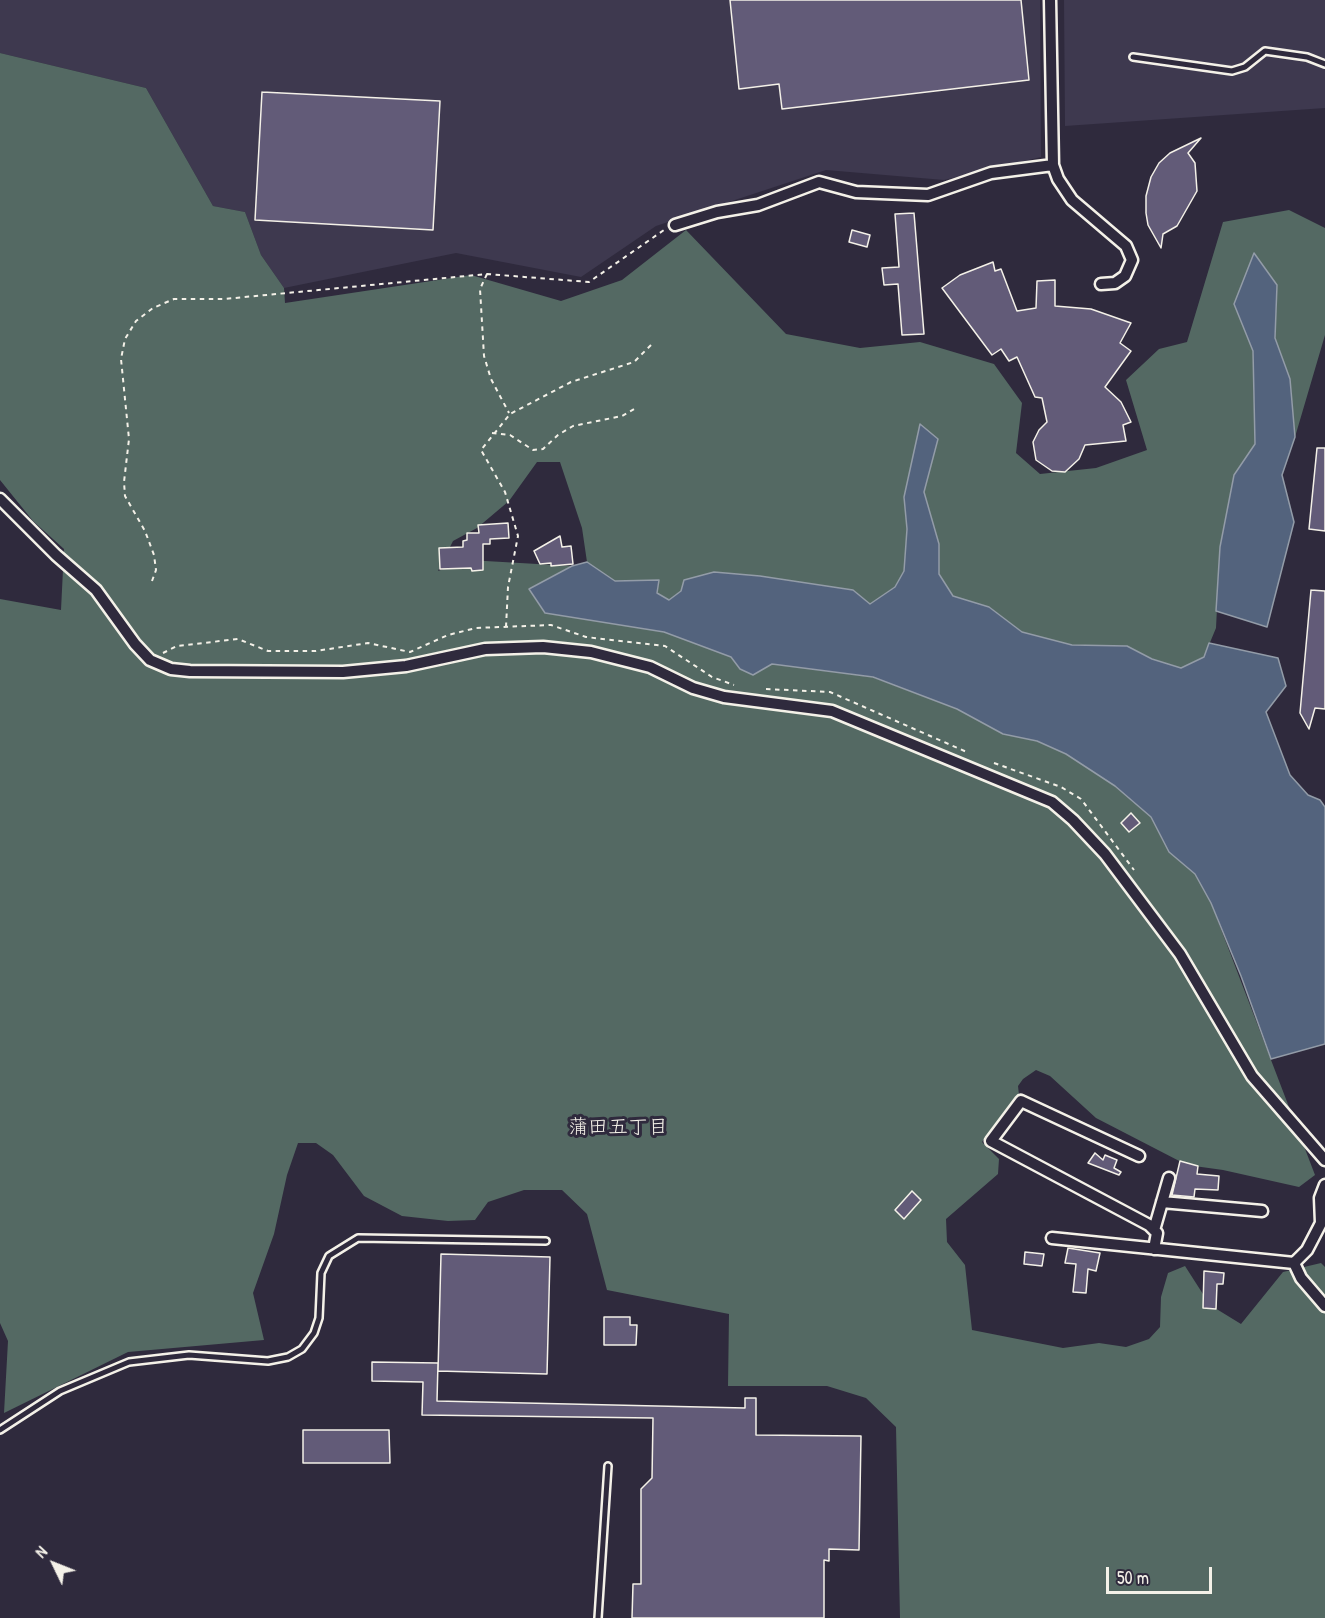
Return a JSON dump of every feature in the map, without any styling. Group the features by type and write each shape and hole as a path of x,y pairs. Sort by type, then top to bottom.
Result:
{"street":[{"path":"1050,0 1053,165 1058,179 1072,200 1126,246 1132,260 1125,276 1115,283 1101,284"},
{"path":"675,225 717,212 758,205 819,183 856,192 928,195 991,173 1053,165"},
{"path":"0,499 56,555 96,590 135,644 150,660 171,669 342,672 406,666 485,649 543,647 591,652 650,668 693,688 724,697 832,711 1052,802 1073,820 1105,854 1180,954 1252,1076 1325,1160"},
{"path":"1139,1156 1021,1101 990,1141 1154,1230 1157,1233 1154,1249"},
{"path":"1154,1230 1169,1178"},
{"path":"1294,1263 1313,1241 1321,1223 1320,1198 1325,1185"},
{"path":"1162,1202 1262,1211"},
{"path":"1052,1239 1294,1263"},
{"path":"1294,1263 1301,1278 1325,1306"}],"lane":[{"path":"1133,57 1232,70 1245,67 1265,51 1307,57 1325,64"},
{"path":"0,1430 60,1391 129,1362 189,1355 268,1361 288,1357 302,1349 314,1333 319,1318 321,1273 329,1256 358,1238 546,1241"},
{"path":"598,1618 608,1466"}],"path":[{"path":"152,580 156,570 154,555 145,531 125,496 124,482 129,440 121,359 125,339 136,321 153,308 174,299 224,299 487,274 589,282 654,234 675,225"},
{"path":"487,274 480,289 484,356 491,379 510,414"},
{"path":"506,627 508,587 518,536 505,492 481,450 492,433 510,414 571,382 634,362 654,342"},
{"path":"492,433 510,435 533,450 543,449 558,435 573,426 622,416 634,409"},
{"path":"150,660 177,646 238,639 268,651 316,651 368,643 410,652 448,635 476,628 551,625 586,637 665,646 712,677 738,686"},
{"path":"757,689 790,688 830,692 976,756"},
{"path":"986,760 1061,787 1082,799 1140,878"}],"shaded area":[{"path":"0,0 1040,0 1041,157 944,180 826,170 656,226 581,277 456,253 284,288 261,255 245,212 213,206 146,88 0,53"},
{"path":"1064,0 1325,0 1325,108 1065,126"}],"green space":[{"path":"0,53 146,88 213,206 245,212 261,255 284,288 285,303 471,275 561,301 622,280 686,230 786,334 860,348 920,342 994,364 1022,403 1016,453 1040,474 1096,468 1147,450 1126,380 1159,349 1187,342 1223,222 1289,210 1325,228 1325,335 1295,437 1290,379 1275,338 1277,285 1234,304 1253,351 1255,444 1234,475 1220,547 1216,628 1204,657 1181,668 1152,659 1127,646 1072,645 1022,632 989,607 953,596 939,574 939,544 924,492 938,439 904,497 907,529 904,571 895,587 870,604 853,590 796,582 681,591 669,600 657,593 659,580 614,581 587,562 582,528 560,462 537,462 509,501 477,528 453,541 438,571 468,560 572,566 529,589 545,613 664,632 731,657 740,669 772,664 872,677 957,709 1003,734 1037,741 1066,754 1115,786 1151,817 1169,852 1195,874 1211,903 1315,1175 1299,1187 1223,1170 1187,1165 1096,1118 1050,1076 1036,1070 1023,1079 1018,1086 1019,1095 982,1142 999,1159 998,1174 946,1219 947,1242 965,1265 972,1330 1063,1348 1099,1343 1126,1347 1149,1339 1160,1327 1161,1297 1168,1273 1185,1266 1210,1305 1241,1324 1283,1272 1321,1263 1325,1267 1325,1618 900,1618 896,1427 866,1398 827,1386 728,1386 729,1314 607,1290 587,1214 562,1190 524,1190 488,1202 475,1220 448,1221 402,1216 364,1196 333,1155 316,1143 298,1143 287,1175 274,1234 253,1293 264,1340 128,1352 4,1413 8,1341 0,1323 0,599 61,610 64,549 33,521 0,480"}],"water":[{"path":"1254,253 1277,285 1275,338 1290,379 1295,437 1282,475 1294,522 1267,627 1216,611 1220,547 1234,475 1255,444 1253,351 1234,304"},
{"path":"920,424 938,439 924,492 939,544 939,574 953,596 989,607 1022,632 1072,645 1127,646 1152,659 1181,668 1204,657 1209,643 1278,658 1286,686 1266,712 1290,775 1308,795 1320,800 1325,807 1325,1044 1271,1059 1241,976 1211,903 1195,874 1169,852 1151,817 1115,786 1066,754 1037,741 1003,734 957,709 873,677 772,664 753,675 740,669 731,657 664,632 545,613 529,589 572,566 587,562 615,581 659,580 657,593 669,600 681,591 684,580 714,572 760,576 853,590 870,604 895,587 904,571 907,529 904,497"}],"building":[{"path":"730,0 1021,0 1029,80 782,109 779,84 739,89"},
{"path":"262,92 440,101 433,230 255,220"},
{"path":"1201,138 1188,153 1195,163 1197,191 1177,226 1163,234 1161,248 1148,225 1146,213 1146,196 1151,177 1159,163 1170,153"},
{"path":"914,213 924,334 902,335 898,284 884,285 882,268 899,267 895,214"},
{"path":"852,230 870,235 867,247 849,242"},
{"path":"993,262 995,271 1001,269 1017,311 1036,308 1037,281 1055,280 1055,306 1091,309 1131,323 1120,343 1131,351 1105,387 1121,402 1131,422 1123,425 1126,441 1085,445 1079,459 1065,472 1052,471 1036,460 1033,442 1039,430 1047,422 1042,398 1035,397 1017,357 1009,361 1001,349 992,355 942,288 960,275"},
{"path":"1317,448 1325,448 1325,531 1309,529"},
{"path":"508,523 509,538 490,539 490,544 483,544 483,570 440,569 439,548 463,547 463,541 467,540 467,533 479,533 478,525"},
{"path":"560,536 562,547 571,546 573,564 551,566 551,563 540,564 534,551"},
{"path":"1311,590 1325,591 1325,709 1315,708 1309,729 1300,713"},
{"path":"1131,813 1140,823 1129,832 1121,823"},
{"path":"1095,1153 1103,1160 1105,1155 1117,1160 1114,1168 1121,1172 1119,1175 1088,1163"},
{"path":"1180,1161 1198,1166 1197,1174 1219,1176 1218,1190 1195,1189 1194,1197 1172,1195"},
{"path":"912,1191 921,1200 904,1219 895,1210"},
{"path":"1068,1248 1100,1253 1096,1271 1088,1269 1086,1293 1073,1292 1076,1264 1065,1263"},
{"path":"1025,1252 1044,1254 1042,1266 1024,1264"},
{"path":"441,1254 550,1257 547,1374 438,1371"},
{"path":"1204,1271 1224,1273 1223,1284 1217,1284 1216,1309 1203,1308"},
{"path":"604,1317 630,1317 630,1325 637,1325 636,1345 604,1345"},
{"path":"372,1362 438,1363 437,1401 745,1408 745,1398 756,1398 756,1435 861,1436 859,1550 829,1549 829,1561 824,1560 824,1618 632,1618 633,1584 641,1584 641,1489 652,1478 653,1418 422,1415 423,1382 372,1381"},
{"path":"303,1430 389,1430 390,1463 303,1463"}],"district":[{"name":"蒲田五丁目","path":"618,1128"}]}
